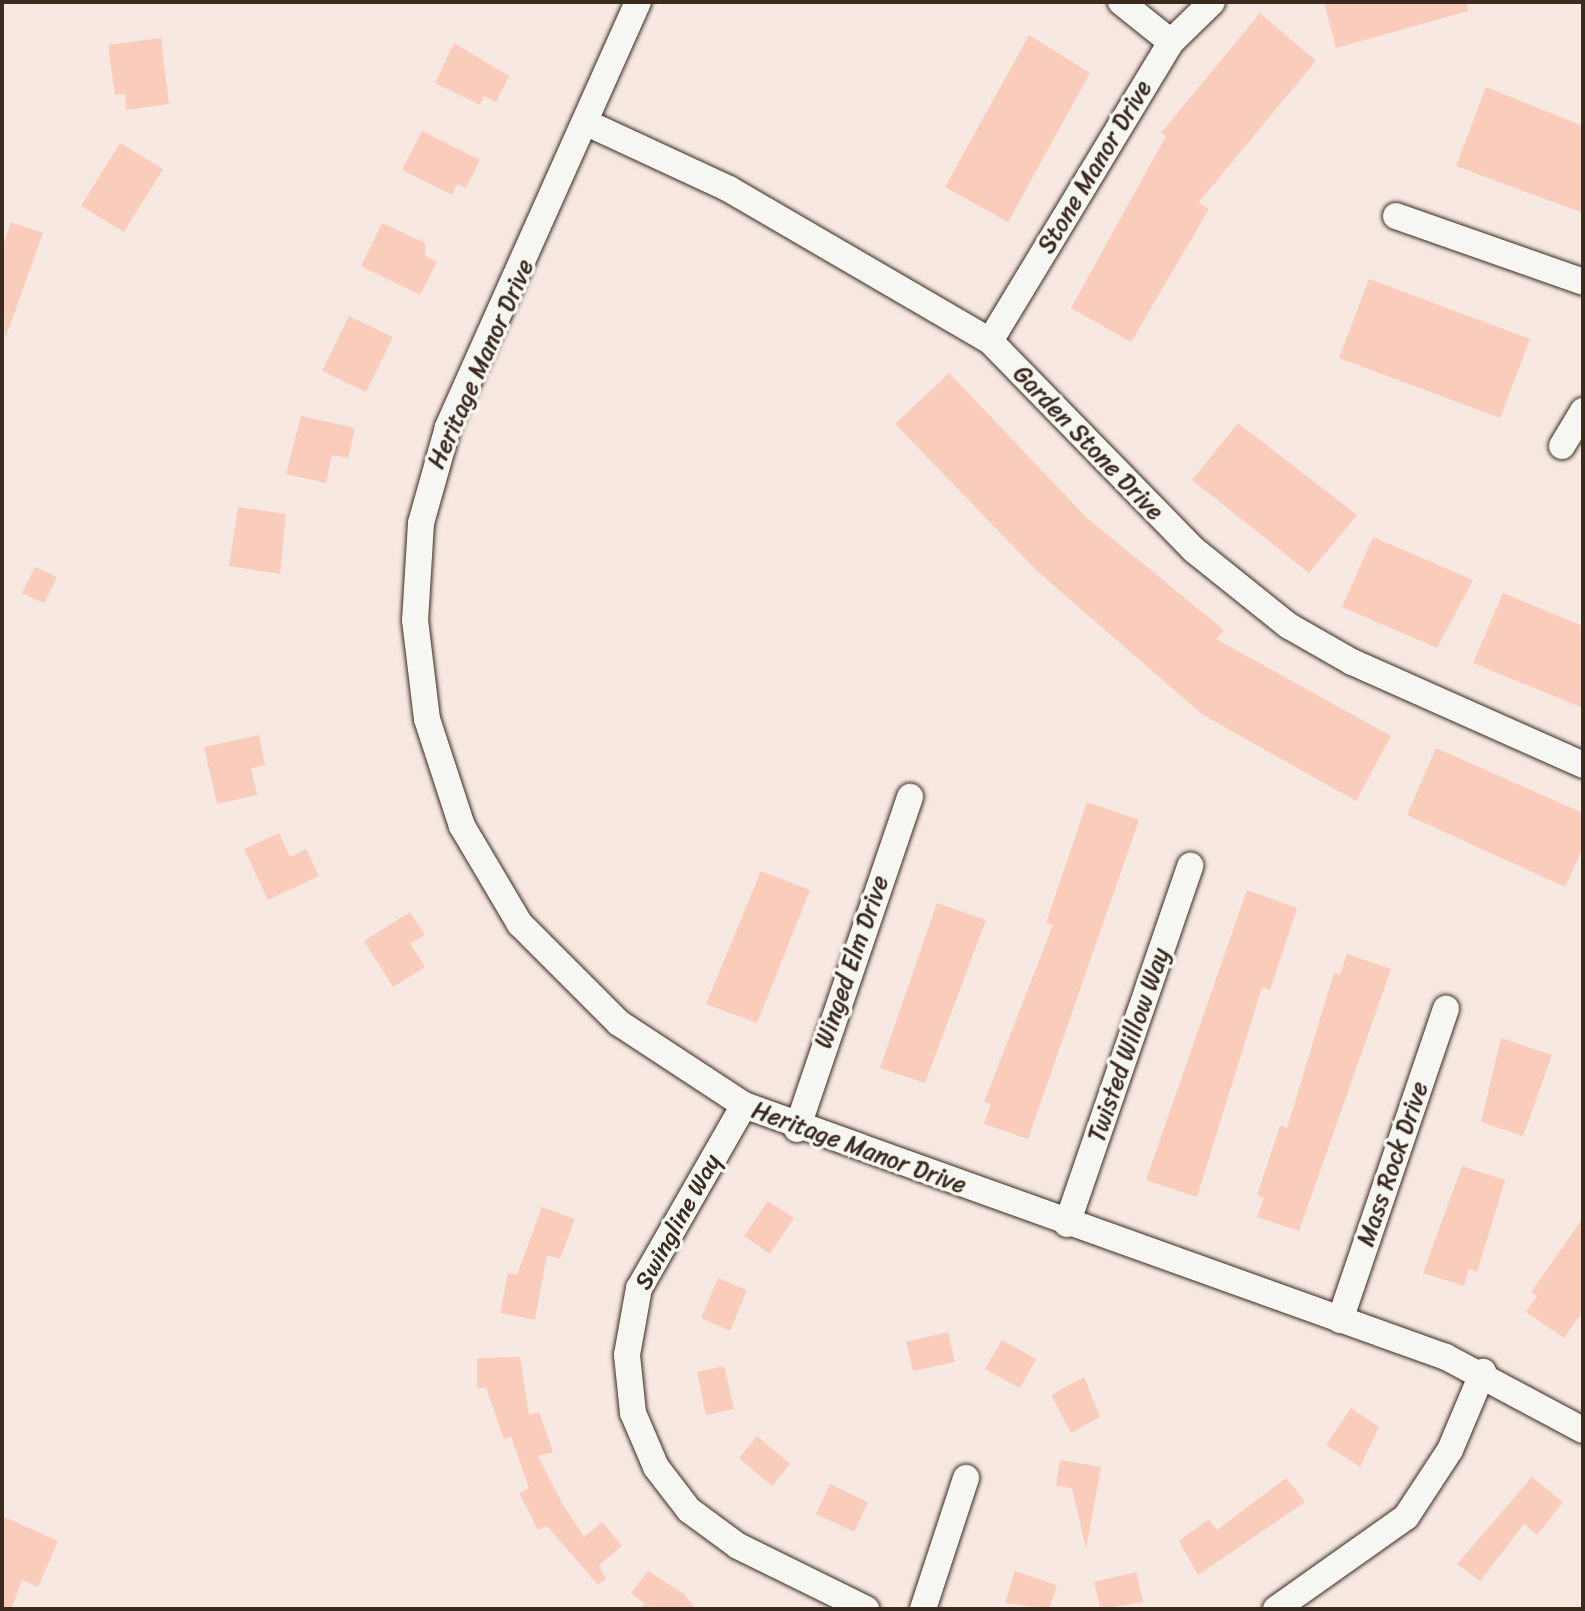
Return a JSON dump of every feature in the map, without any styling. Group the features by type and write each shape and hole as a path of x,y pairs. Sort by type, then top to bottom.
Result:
{"street":[{"name":"Heritage Manor Drive","path":"638,2 589,124 433,472 415,620 427,719 462,826 547,957 643,1042 744,1105 797,1129 1483,1372 1582,1426"},
{"path":"1121,2 1171,42"},
{"name":"Stone Manor Drive","path":"990,341 1171,42 1212,2"},
{"name":"Garden Stone Drive","path":"589,124 729,189 990,341 1184,540 1289,626 1352,662 1583,765"},
{"path":"1396,216 1583,282"},
{"path":"1562,446 1583,411"},
{"name":"Winged Elm Drive","path":"797,1129 910,797"},
{"name":"Twisted Willow Way","path":"1067,1224 1190,866"},
{"name":"Mass Rock Drive","path":"1340,1320 1446,1009"},
{"name":"Swingline Way","path":"744,1105 639,1288 627,1355 633,1413 656,1467 689,1510 738,1546 866,1609"},
{"path":"1276,1609 1406,1517 1450,1450 1483,1372"},
{"path":"923,1609 966,1478"}],"building":[{"path":"1324,2 1467,2 1468,11 1336,48"},
{"path":"1260,13 1316,61 1198,203 1209,209 1131,342 1071,308 1166,136 1161,133"},
{"path":"1029,35 1090,73 1008,222 945,187"},
{"path":"161,38 169,104 126,110 125,94 115,95 108,45"},
{"path":"454,43 509,76 496,102 484,96 480,105 435,83"},
{"path":"1486,87 1583,126 1583,213 1456,166"},
{"path":"422,131 480,160 466,188 457,184 452,195 402,170"},
{"path":"120,143 163,169 124,232 81,206"},
{"path":"11,222 43,233 5,339 2,249"},
{"path":"382,223 425,243 425,256 437,262 420,295 361,266"},
{"path":"1369,279 1530,339 1500,418 1339,358"},
{"path":"349,316 393,337 366,392 322,371"},
{"path":"949,373 1087,518 1224,630 1216,639 1391,736 1356,801 1203,715 1037,571 895,424"},
{"path":"301,416 355,428 348,458 332,455 326,483 286,474"},
{"path":"1238,423 1357,515 1309,573 1192,480"},
{"path":"238,507 286,514 280,574 229,566"},
{"path":"1373,537 1473,580 1437,648 1342,607"},
{"path":"35,567 57,577 44,603 22,593"},
{"path":"1503,593 1583,626 1583,708 1473,663"},
{"path":"259,735 265,765 251,768 257,795 217,804 204,747"},
{"path":"1436,748 1583,813 1583,848 1565,887 1407,815"},
{"path":"1087,802 1139,820 1028,1139 984,1124 991,1104 984,1102 1053,925 1046,923"},
{"path":"279,833 290,857 306,849 319,876 268,900 244,849"},
{"path":"761,871 810,890 757,1023 706,1004"},
{"path":"1247,890 1297,908 1270,990 1262,987 1197,1197 1146,1180"},
{"path":"937,903 986,920 925,1083 880,1068"},
{"path":"410,912 425,935 410,943 425,967 393,987 364,941"},
{"path":"1347,954 1391,969 1299,1231 1257,1217 1264,1198 1257,1195 1280,1126 1287,1128 1334,973 1340,975"},
{"path":"1501,1038 1552,1055 1523,1136 1481,1122"},
{"path":"1462,1166 1505,1180 1477,1272 1469,1269 1464,1286 1423,1273"},
{"path":"768,1201 794,1218 770,1254 744,1236"},
{"path":"542,1207 575,1219 560,1259 547,1255 535,1320 500,1313 508,1273 517,1275"},
{"path":"1583,1218 1583,1311 1564,1338 1526,1312 1537,1296 1531,1292"},
{"path":"718,1278 747,1290 730,1331 701,1318"},
{"path":"948,1332 955,1362 913,1371 906,1342"},
{"path":"1002,1340 1036,1359 1020,1388 985,1369"},
{"path":"520,1357 529,1415 539,1412 553,1452 538,1456 562,1503 584,1537 602,1522 622,1546 599,1565 606,1579 598,1585 547,1526 538,1530 519,1493 529,1488 511,1437 504,1439 486,1388 477,1388 477,1358"},
{"path":"724,1366 734,1409 706,1415 697,1372"},
{"path":"1084,1377 1100,1417 1071,1433 1051,1395"},
{"path":"1351,1408 1379,1427 1360,1467 1326,1445"},
{"path":"757,1436 790,1464 772,1486 739,1458"},
{"path":"1060,1460 1101,1467 1086,1549 1072,1488 1056,1486"},
{"path":"1532,1477 1563,1502 1537,1535 1524,1524 1480,1581 1457,1564"},
{"path":"1286,1478 1305,1502 1198,1575 1179,1541 1209,1519 1217,1530"},
{"path":"830,1484 868,1502 854,1532 816,1514"},
{"path":"2,1516 58,1541 38,1587 22,1580 11,1609 2,1609"},
{"path":"648,1571 684,1594 696,1609 641,1609 645,1604 631,1593"},
{"path":"1015,1571 1057,1585 1049,1609 1005,1603"},
{"path":"1136,1572 1143,1602 1101,1609 1094,1582"}]}
